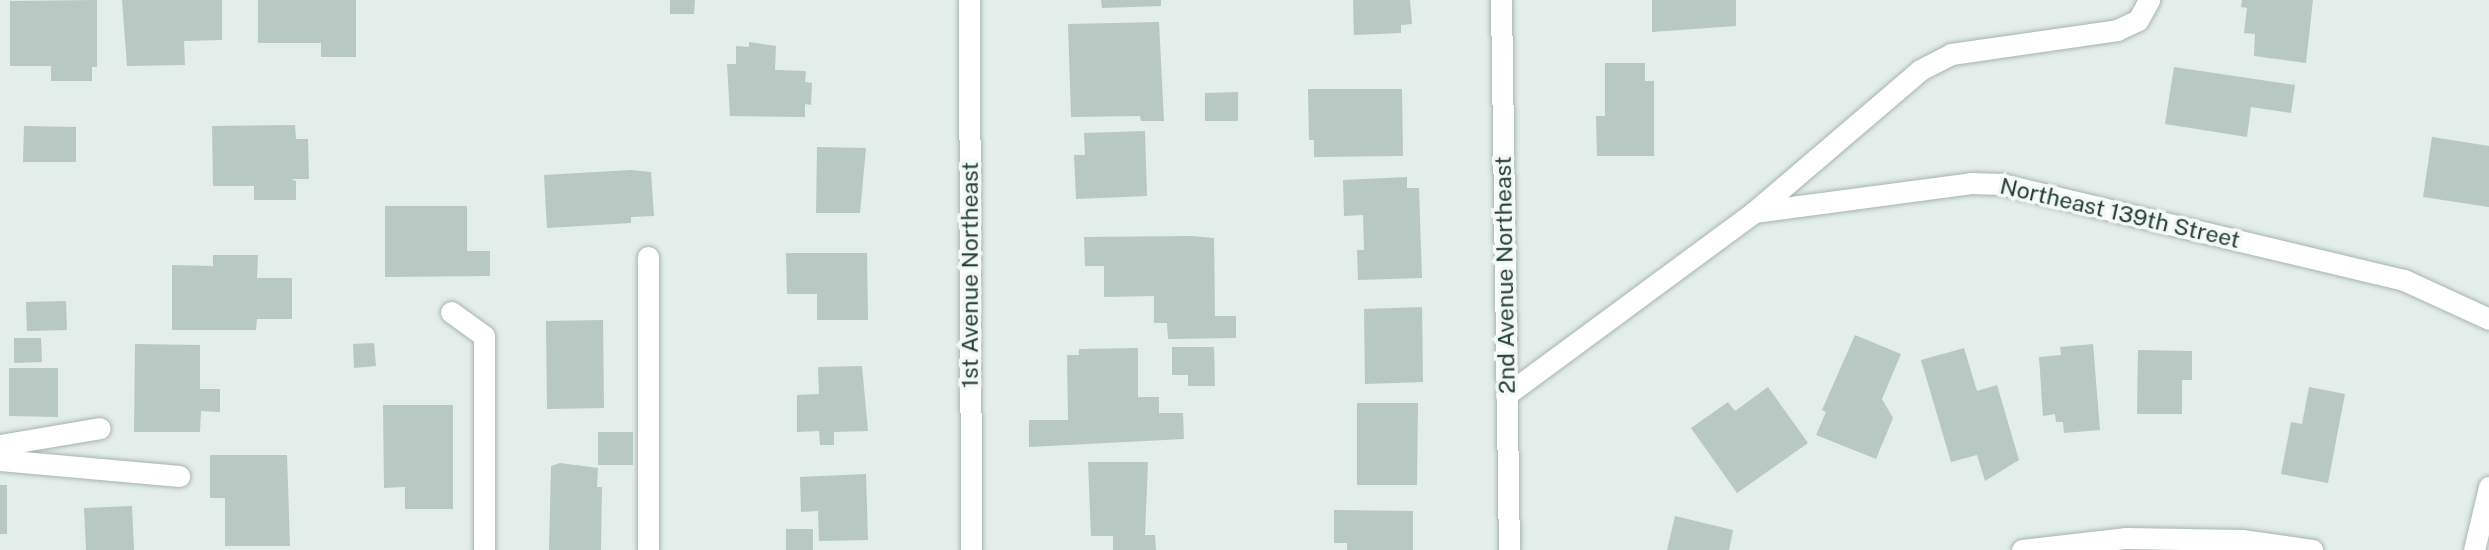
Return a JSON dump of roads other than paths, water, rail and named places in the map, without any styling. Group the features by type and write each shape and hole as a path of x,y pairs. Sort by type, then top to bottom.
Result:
{"street":[{"name":"1st Avenue Northeast","path":"969,0 971,550"},
{"name":"2nd Avenue Northeast","path":"1501,0 1509,550"},
{"path":"1754,212 1920,69 1951,54 2117,30 2138,20 2149,0"},
{"name":"Northeast 139th Street","path":"1506,395 1754,212 1971,183 2001,184 2404,280 2489,319"},
{"path":"648,257 648,550"},
{"path":"451,312 484,336 484,550"},
{"path":"0,445 100,428"},
{"path":"0,460 179,475"},
{"path":"2474,550 2489,487"},
{"path":"2022,550 2126,538 2242,540 2312,550"}]}
